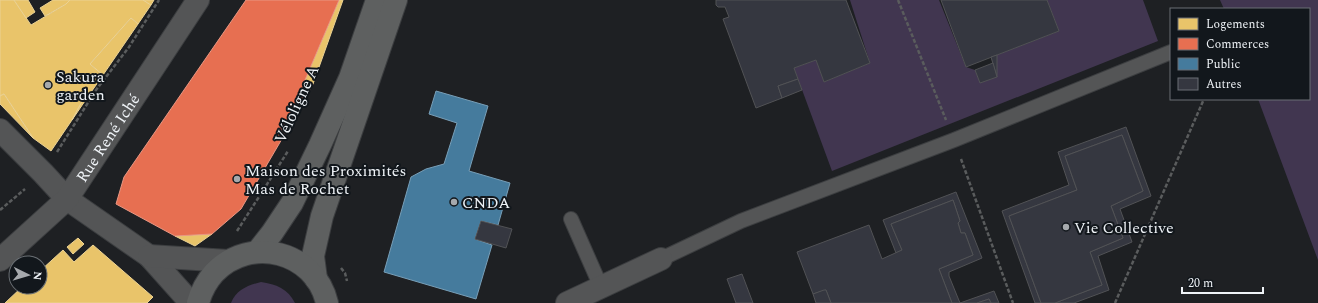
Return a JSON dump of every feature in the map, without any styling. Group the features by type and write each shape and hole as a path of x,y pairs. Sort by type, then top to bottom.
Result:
{"main road":[{"path":"257,252 292,203 320,145 350,78 377,0"},
{"path":"316,279 313,256 322,216 396,0"},
{"path":"198,303 202,290 214,274 228,261 242,255 257,252 274,253 290,258 304,267 316,279 322,288 327,303"}],"street":[{"name":"Rue René Iché","path":"0,260 67,199 198,0"},
{"path":"0,130 67,199 149,256 191,303"},
{"path":"149,256 228,261"},
{"path":"567,303 661,259"}],"lane":[{"path":"661,259 741,221 954,140 1170,52"},
{"path":"571,219 601,287"}],"path":[{"path":"0,210 43,173 96,90 129,47 159,0"},
{"path":"898,0 954,140 1013,303"},
{"path":"1115,303 1204,100"},
{"name":"Véloligne A","path":"234,234 264,189 291,144"}],"shaded area":[{"path":"850,0 939,0 966,67 975,70 980,82 996,76 991,57 1059,31 1047,0 1143,0 1158,41 832,171 794,68 816,60 824,82 870,63"},
{"path":"1220,0 1318,0 1318,260 1258,100 1310,100 1310,8 1224,8"},
{"path":"261,282 272,284 281,288 289,294 295,303 231,303 239,291"}],"building: Logements":[{"name":"Sakura garden","path":"0,0 14,0 31,25 66,4 70,0 143,0 151,5 138,24 131,18 90,64 103,75 87,98 85,96 72,120 51,151 33,138 4,94 0,96"},
{"path":"14,0 28,0 35,12 26,18"},
{"path":"53,0 70,0 66,4 45,16 40,8"},
{"path":"143,0 154,0 151,5"},
{"path":"339,0 343,0 313,84 305,80"},
{"path":"131,18 138,24 103,75 90,64"},
{"path":"4,94 33,138 0,104 0,96"},
{"path":"85,96 87,98 72,120"},
{"path":"212,234 195,246 175,236"},
{"path":"78,238 84,244 73,254 67,247"},
{"path":"93,245 153,297 147,303 5,303 14,295 48,295 48,264 63,250 74,262"}],"building: Commerces":[{"path":"246,0 339,0 305,80 313,84 241,209 212,234 175,236 116,204 124,177"}],"building: Public":[{"name":"CNDA","path":"436,91 488,106 469,171 510,183 498,225 481,221 475,239 492,245 476,299 384,272 411,177 426,169 444,164 457,123 429,114"}],"building: Autres":[{"path":"716,0 846,0 870,63 824,82 816,60 794,68 798,79 778,86 782,98 756,108 723,19 729,17 725,7 718,7 716,5"},
{"path":"941,0 1047,0 1059,31 966,67"},
{"path":"997,55 997,77 991,57"},
{"path":"993,63 997,77 980,83 975,70"},
{"path":"798,79 802,90 782,98 778,86"},
{"path":"1126,127 1151,196 1120,209 1132,242 1098,256 1109,290 1074,303 1055,303 1102,285 1090,252 1123,238 1111,206 1143,191 1122,135 1065,156 1077,190 1009,216 1041,303 1035,303 1002,211 1069,185 1058,152"},
{"name":"Vie Collective","path":"1122,135 1143,191 1111,206 1123,238 1090,252 1102,285 1055,303 1041,303 1009,216 1077,190 1065,156"},
{"path":"956,192 982,258 949,272 949,276 960,303 952,303 939,269 973,255 965,233 961,233 958,223 960,221 953,200 891,224 902,250 896,253 883,220"},
{"path":"953,200 960,221 958,223 961,233 965,233 973,255 939,269 952,303 831,303 826,290 813,294 797,252 869,225 882,259 902,250 891,224"},
{"path":"481,221 512,229 506,248 475,239"},
{"path":"742,274 753,303 736,303 727,279"},
{"path":"826,290 831,303 816,303 813,294"},
{"path":"994,291 999,303 991,303 989,299 977,303 960,303"},
{"path":"989,299 991,303 977,303"}],"place":[{"name":"Sakura garden","path":"48,85"},
{"name":"Maison des Proximités Mas de Rochet","path":"237,179"},
{"name":"CNDA","path":"454,202"},
{"name":"Vie Collective","path":"1066,227"}]}
